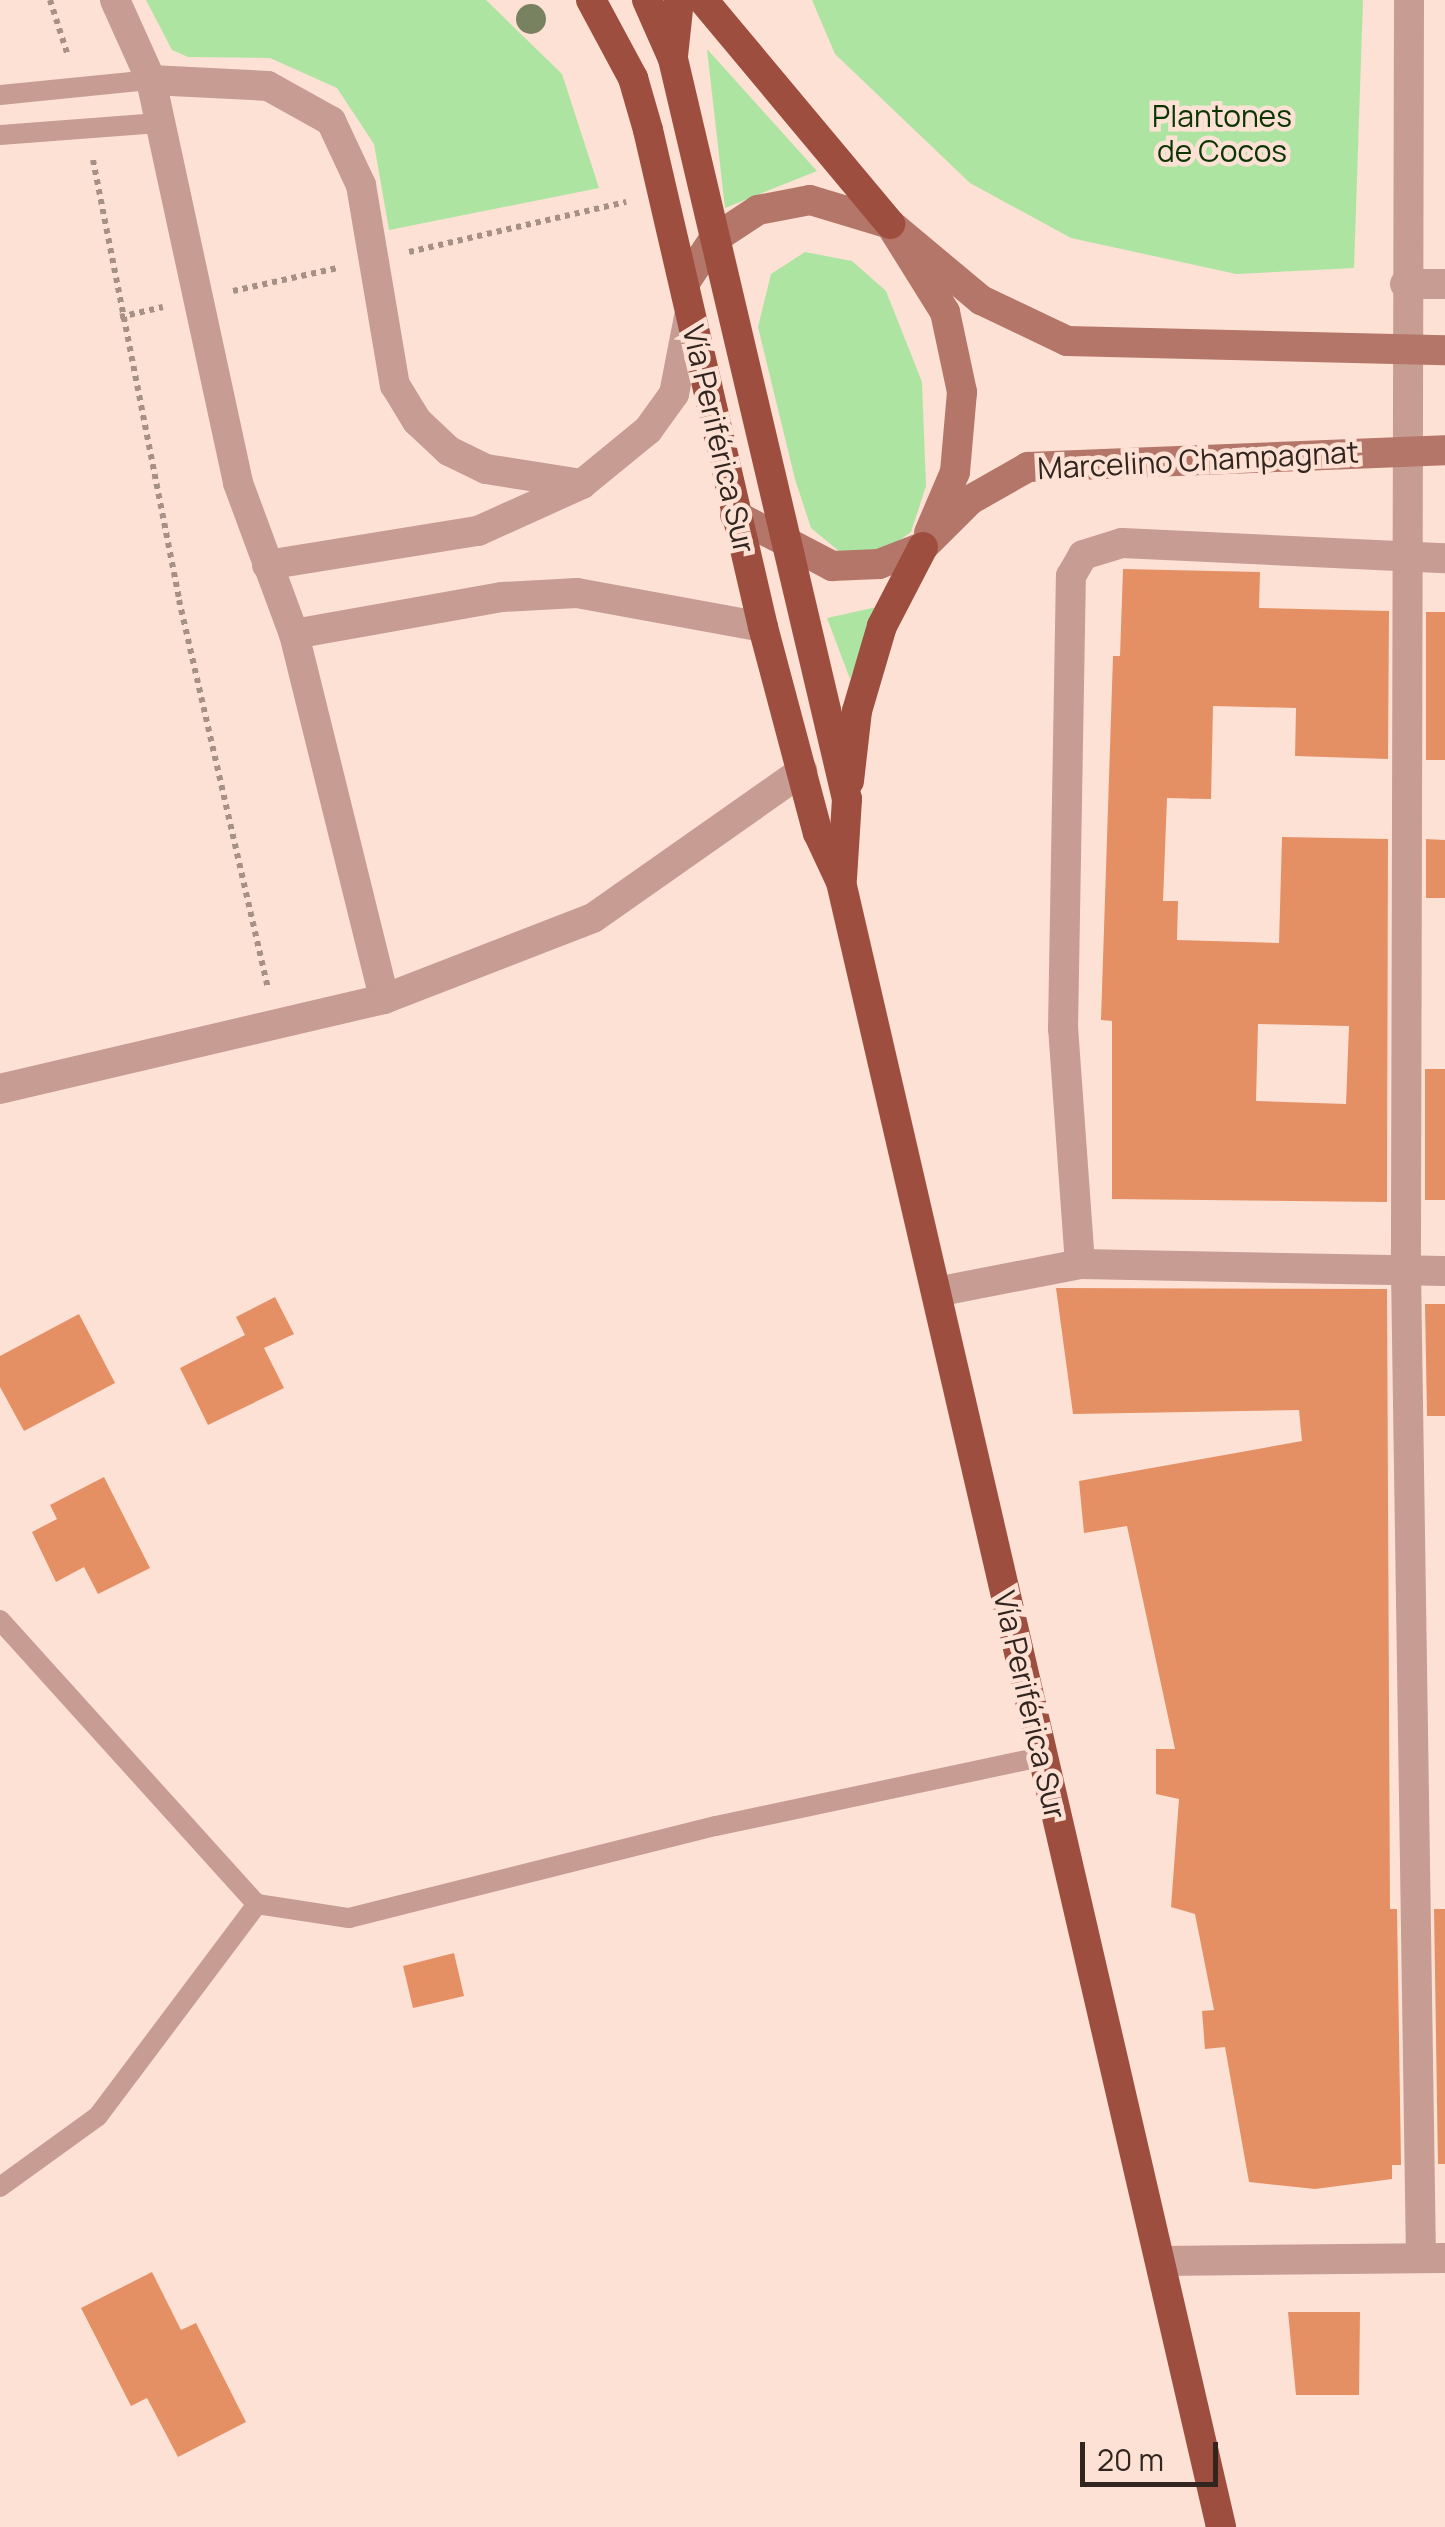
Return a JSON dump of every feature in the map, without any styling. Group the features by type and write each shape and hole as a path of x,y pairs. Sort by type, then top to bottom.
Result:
{"highway":[{"name":"Vía Periférica Sur","path":"591,0 633,78 688,294 763,628 802,771 842,882 1222,2527"},
{"name":"Vía Periférica Sur","path":"648,0 673,59 782,542 847,799 842,882"},
{"path":"673,59 679,0"},
{"path":"703,0 890,224"},
{"path":"847,799 856,710 882,626 923,547"}],"main road":[{"path":"688,294 714,239 758,210 810,200 890,224 981,300 1066,341 1445,350"},
{"path":"890,224 945,312 962,392 955,472 923,547"},
{"name":"Marcelino Champagnat","path":"735,515 832,566 879,564 923,547 970,500 1028,467 1445,450"}],"street":[{"path":"115,0 151,80 238,483 294,634 384,999"},
{"path":"1162,2261 1433,2258 1406,1271 1404,349 1409,0"},
{"path":"151,80 268,86 331,121 362,186 395,385 417,421 449,450 486,470 582,484"},
{"path":"1405,284 1445,284"},
{"path":"267,566 478,531 582,484 648,430 674,394 688,294"},
{"path":"1080,1264 1063,1030 1071,576 1082,554 1122,543 1445,558"},
{"path":"294,634 502,597 577,593 763,628"},
{"path":"0,1089 384,999 593,918 802,771"},
{"path":"936,1292 1080,1264 1445,1271"}],"lane":[{"path":"0,95 151,80"},
{"path":"0,135 159,122"},
{"path":"0,1620 257,1904 349,1918 716,1826 1041,1756"},
{"path":"0,2187 98,2116 257,1904"}],"path":[{"path":"50,0 78,87"},
{"path":"87,127 179,600 276,1025"}],"green space":[{"path":"146,0 486,0 562,74 599,188 389,230 374,144 337,88 270,58 188,57 172,50"},
{"name":"Plantones de Cocos","path":"812,0 1363,0 1354,268 1236,274 1071,238 970,183 835,54"},
{"path":"707,49 817,171 725,208"},
{"path":"805,252 852,261 886,291 922,382 926,486 911,532 886,550 840,552 811,528 795,479 758,327 771,274"},
{"path":"877,607 850,679 827,618"}],"building":[{"path":"1123,569 1260,572 1259,608 1389,611 1388,759 1295,756 1296,708 1213,706 1211,799 1167,798 1163,901 1178,901 1177,940 1279,943 1282,837 1388,839 1387,1202 1112,1199 1112,1021 1101,1020 1113,656 1120,656","holes":["1258,1024 1349,1026 1346,1104 1256,1101"]},
{"path":"1426,612 1445,612 1445,760 1426,760"},
{"path":"1426,839 1445,840 1445,898 1426,898"},
{"path":"1425,1069 1445,1069 1445,1200 1425,1200"},
{"path":"1056,1288 1387,1289 1390,1909 1397,1909 1401,2165 1392,2165 1392,2179 1315,2189 1249,2182 1225,2047 1205,2049 1202,2011 1214,2010 1195,1914 1171,1907 1179,1799 1156,1794 1156,1749 1175,1749 1127,1526 1084,1533 1079,1481 1302,1441 1299,1410 1073,1414"},
{"path":"275,1297 294,1334 264,1348 284,1388 208,1425 180,1368 245,1335 236,1317"},
{"path":"1425,1304 1445,1304 1445,1416 1427,1416"},
{"path":"79,1314 115,1383 24,1431 0,1387 0,1356"},
{"path":"104,1477 150,1568 98,1594 84,1567 56,1582 32,1532 57,1519 50,1505"},
{"path":"1434,1909 1445,1909 1445,2164 1438,2164"},
{"path":"454,1953 464,1996 413,2008 403,1966"},
{"path":"152,2272 181,2330 196,2323 246,2422 178,2457 147,2398 131,2406 81,2308"},
{"path":"1288,2312 1360,2312 1359,2395 1296,2395"}]}
